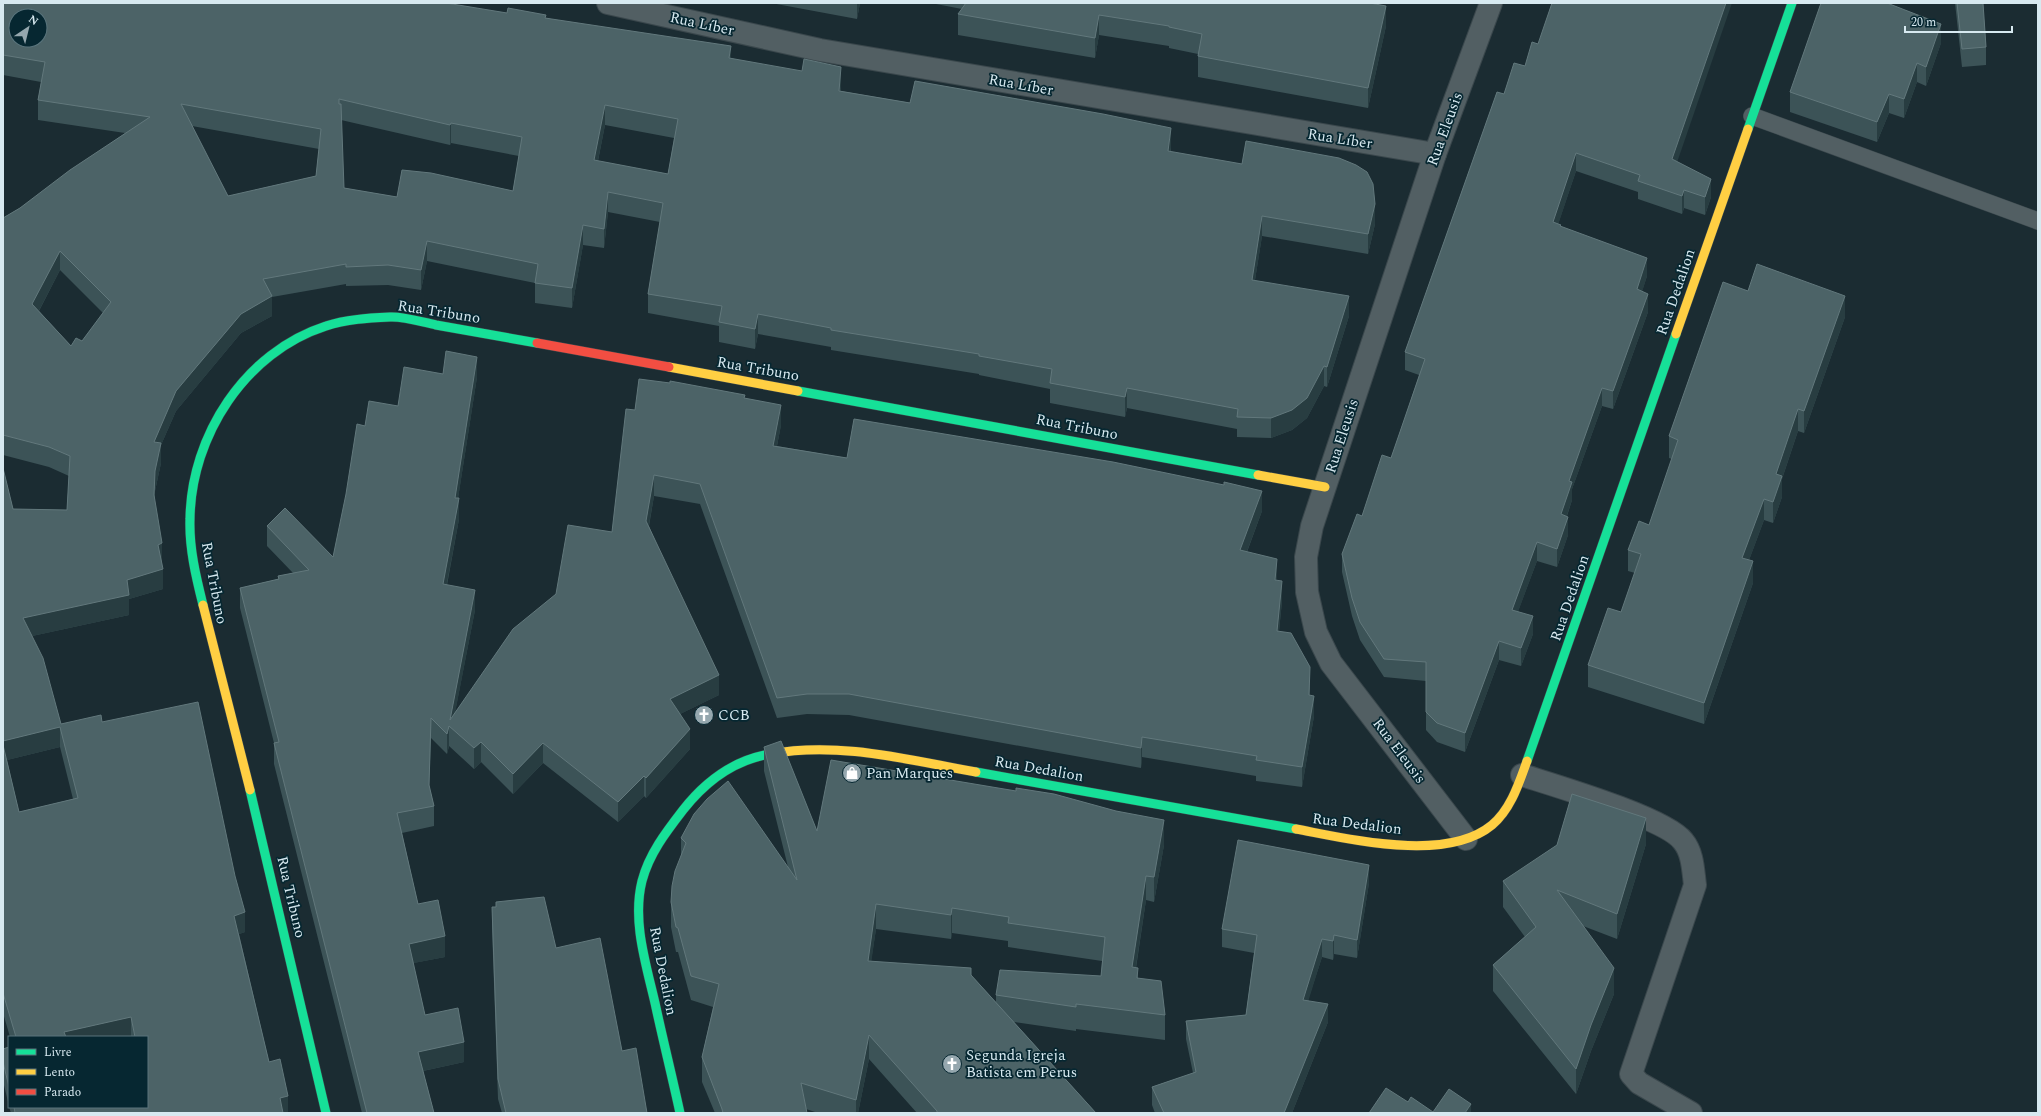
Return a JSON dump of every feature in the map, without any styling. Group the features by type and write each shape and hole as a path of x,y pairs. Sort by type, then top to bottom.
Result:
{"street":[{"name":"Rua Líber","path":"608,3 820,50 1435,154"},
{"name":"Rua Eleusis","path":"1466,839 1331,664 1316,632 1307,592 1306,557 1312,526 1435,154 1491,3"},
{"name":"Rua Dedalion","path":"680,1113 644,954 640,928 639,901 644,874 652,854 664,834 698,792 714,778 738,765 771,753 794,749 826,748 862,752 1352,839 1425,846 1455,843 1476,836 1492,825 1505,810 1518,786 1792,3"},
{"name":"Rua Tribuno","path":"326,1113 263,841 191,555 190,517 196,471 205,442 224,405 244,378 267,359 299,337 335,324 393,317 1325,487"},
{"path":"1522,775 1575,792 1665,826 1683,840 1691,856 1695,885 1631,1074 1638,1083 1691,1113"}],"lane":[{"path":"1752,116 2038,221"}],"building":[{"path":"3,3 446,3 507,13 508,8 546,15 545,18 731,46 729,58 802,71 804,59 841,67 839,91 910,103 915,81 1103,114 1171,128 1168,151 1242,164 1246,141 1339,158 1356,165 1367,172 1373,184 1375,204 1368,234 1262,216 1252,280 1349,296 1327,367 1324,366 1307,398 1292,410 1271,418 1237,417 1238,409 1127,388 1125,397 1050,383 1052,369 979,356 979,354 831,330 831,328 758,314 755,329 719,322 722,306 648,294 663,203 608,192 604,229 583,225 572,288 535,283 538,264 427,241 421,270 388,265 346,267 346,264 263,279 272,296 241,314 176,391 154,442 161,443 155,471 154,495 162,543 158,545 163,569 127,580 129,595 23,618 43,658 61,724 101,715 102,722 198,702 235,876 245,912 234,916 269,1062 280,1059 288,1096 280,1098 283,1113 15,1113 14,1108 148,1108 148,1036 135,1036 131,1017 64,1032 66,1036 16,1036 3,993 3,745 19,812 78,798 60,727 3,741 3,468 13,509 67,510 70,456 49,447 3,435 3,218 20,208 70,170 150,117 38,100 45,62 3,55","holes":["339,99 450,125 451,123 522,137 513,191 431,173 402,170 397,197 344,188 341,104 339,104","181,104 321,129 316,176 228,196","605,105 678,119 668,174 594,160","60,251 111,302 82,341 76,338 71,346 32,304"]},
{"path":"966,3 1370,3 1386,6 1368,88 1198,56 1202,34 1169,26 1099,15 1095,38 958,14"},
{"path":"1552,3 1726,3 1672,159 1711,179 1705,197 1684,190 1682,196 1638,181 1640,175 1576,153 1553,222 1561,225 1560,226 1647,258 1637,289 1648,294 1613,391 1602,388 1569,481 1572,482 1561,514 1568,517 1557,549 1537,542 1512,610 1533,616 1521,648 1499,641 1465,733 1437,723 1426,712 1426,662 1384,659 1360,622 1352,598 1342,554 1357,514 1362,516 1382,455 1391,458 1425,359 1405,352 1497,92 1504,94 1514,63 1525,66 1532,42 1538,44"},
{"path":"1821,3 1887,3 1941,24 1926,67 1917,63 1904,99 1889,94 1877,122 1790,92"},
{"path":"1957,3 1983,3 1986,47 1962,49"},
{"path":"1757,264 1845,296 1804,411 1798,409 1776,474 1782,476 1773,502 1764,499 1742,558 1753,561 1704,703 1588,665 1608,608 1621,612 1641,554 1628,550 1639,521 1649,525 1678,440 1669,436 1723,282 1748,291"},
{"path":"446,351 477,357 455,498 459,498 443,584 475,590 450,720 513,629 556,594 568,525 612,532 626,409 635,410 639,379 670,383 670,381 745,395 744,398 781,405 773,446 847,458 854,419 1113,462 1224,485 1224,482 1262,491 1240,550 1277,559 1275,580 1282,581 1277,631 1291,633 1310,667 1309,695 1314,696 1302,767 1256,760 1257,756 1142,737 1141,748 849,694 807,694 777,698 700,484 654,475 646,521 719,675 670,699 690,729 646,778 644,776 618,802 543,743 513,774 481,742 474,748 449,726 447,734 431,718 429,785 434,806 397,813 418,904 438,900 445,936 409,944 425,1015 458,1008 464,1042 418,1052 434,1113 367,1113 274,743 279,742 240,588 279,579 278,576 309,570 267,526 285,508 333,557 346,494 357,424 365,426 369,401 398,406 404,367 443,374"},
{"path":"781,741 817,831 831,760 1016,791 1016,788 1054,794 1116,811 1164,820 1154,877 1146,876 1132,967 1138,968 1137,978 1161,981 1165,1015 1076,1004 1076,1007 996,995 1000,970 1101,976 1105,937 1008,923 1009,917 952,908 951,915 876,904 868,961 971,968 971,975 1096,1113 937,1113 937,1111 869,1035 856,1100 801,1083 807,1113 723,1113 702,1057 719,984 691,976 678,928 676,927 671,902 672,886 675,871 686,843 681,838 694,814 707,799 728,781 797,880 764,747"},
{"path":"1572,794 1646,818 1617,914 1557,890 1614,968 1591,1025 1576,1069 1493,965 1536,927 1503,881 1557,845"},
{"path":"1238,840 1369,865 1357,940 1334,935 1333,941 1322,939 1303,1000 1328,1004 1284,1113 1164,1113 1152,1087 1196,1072 1186,1021 1246,1015 1257,935 1222,929"},
{"path":"544,897 556,948 600,938 622,1051 636,1048 647,1113 506,1113 498,1079 492,907 496,907 496,902"},
{"path":"8,1047 8,1083 3,1062 3,1049"},
{"path":"1386,1088 1408,1102 1411,1097 1433,1112 1449,1089 1471,1104 1465,1113 1369,1113"}],"traffic: fast":[{"path":"1748,129 1792,3"},
{"path":"203,605 194,562 190,530 193,488 200,457 212,428 228,401 248,377 271,355 297,338 326,326 350,320 367,318 397,317 537,343"},
{"path":"1527,761 1676,334"},
{"path":"798,391 1258,475"},
{"path":"680,1113 641,942 639,927 639,896 642,881 654,852 670,827 701,790 732,767 744,761 770,754"},
{"path":"976,772 1296,829"},
{"path":"250,790 326,1113"}],"traffic: slow":[{"path":"1676,334 1748,129"},
{"path":"669,367 798,391"},
{"path":"1258,475 1325,487"},
{"path":"203,605 250,790"},
{"path":"770,754 796,751 848,751 899,758 976,772"},
{"path":"1296,829 1343,838 1397,845 1424,846 1450,843 1473,836 1499,819 1514,795 1527,761"}],"traffic: jam":[{"path":"537,343 669,367"}],"place":[{"name":"CCB","path":"704,715"},
{"name":"Pan Marques","path":"852,773"},
{"name":"Segunda Igreja Batista em Perus","path":"952,1064"}]}
